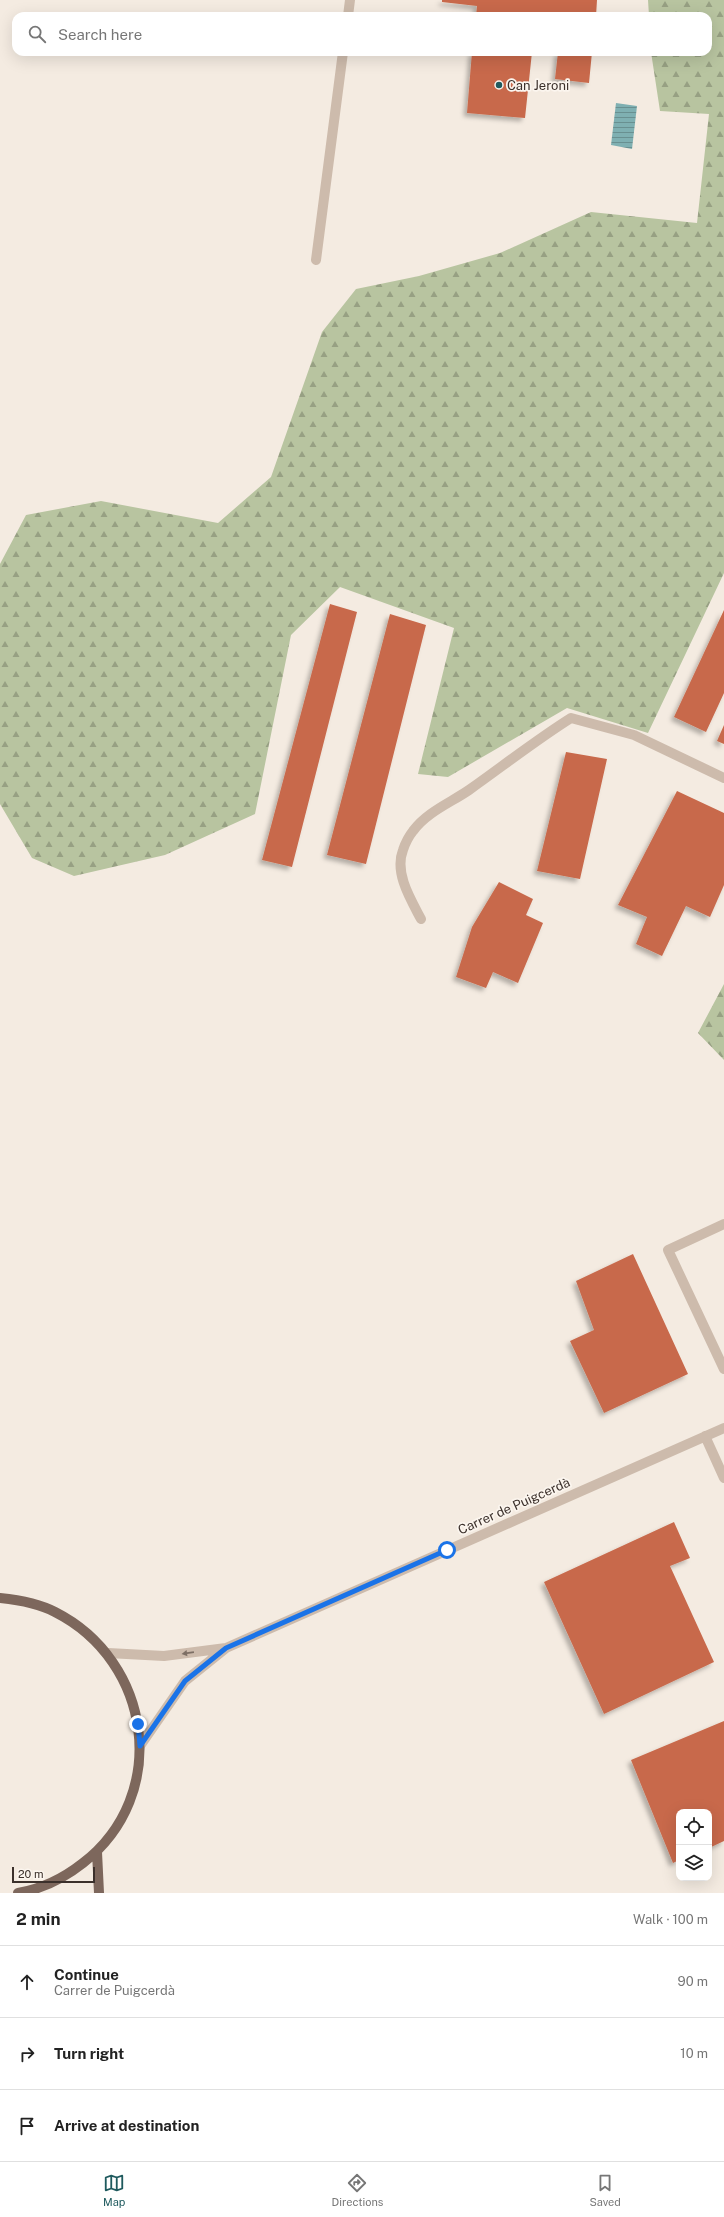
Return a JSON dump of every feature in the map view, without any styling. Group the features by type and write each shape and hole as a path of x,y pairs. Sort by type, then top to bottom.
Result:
{"main road":[{"path":"0,1598 23,1600 55,1611 84,1629 108,1653 126,1681 137,1713 140,1746 135,1785 127,1807 121,1821 97,1852 67,1876 32,1891 18,1893"},
{"path":"97,1852 99,1893"}],"street":[{"path":"348,12 350,0"},
{"path":"316,260 342,56"},
{"path":"420,920 404,886 401,871 402,852 412,831 432,813 468,790 571,718 634,735 724,778"},
{"path":"724,1224 668,1250 724,1369"},
{"name":"Carrer de Puigcerdà","path":"140,1746 185,1681 226,1648 724,1428"},
{"path":"705,1436 724,1478"},
{"name":"Carrer de Puigcerdà","path":"108,1653 164,1656 226,1648"}],"green space":[{"path":"648,0 724,0 724,573 648,733 567,708 448,777 418,774 454,628 340,587 291,635 255,814 165,855 74,876 32,858 0,804 0,564 26,515 101,501 218,523 271,477 322,332 356,289 419,276 500,253 591,212 697,223 709,114 660,111 652,56 712,56 712,12 649,12"},
{"path":"724,984 724,1060 698,1033"}],"water":[{"path":"616,103 637,106 632,149 611,145"}],"building":[{"path":"442,0 597,0 596,12 476,12 477,6 442,2"},
{"name":"Can Jeroni","path":"472,56 532,56 525,118 467,113"},
{"name":"Can Jeroni","path":"558,56 592,56 589,83 555,79"},
{"path":"330,604 357,612 292,867 262,860"},
{"path":"724,610 724,693 706,732 674,717"},
{"path":"390,614 426,625 366,864 327,855"},
{"path":"724,725 724,744 717,741"},
{"path":"566,752 607,759 580,879 537,871"},
{"path":"677,791 724,813 724,885 710,917 686,906 662,956 636,944 647,917 618,905"},
{"path":"499,882 533,899 526,915 543,923 518,983 493,972 486,988 456,977 472,927"},
{"path":"633,1254 688,1374 604,1413 570,1341 594,1330 576,1281"},
{"path":"674,1522 690,1558 670,1566 714,1662 604,1714 544,1582"},
{"path":"724,1721 724,1841 712,1847 712,1809 676,1809 676,1862 673,1863 631,1760"}],"place":[{"name":"Can Jeroni","path":"499,85"}],"route":[{"path":"138,1724 140,1746 185,1681 226,1648 447,1550"}]}
